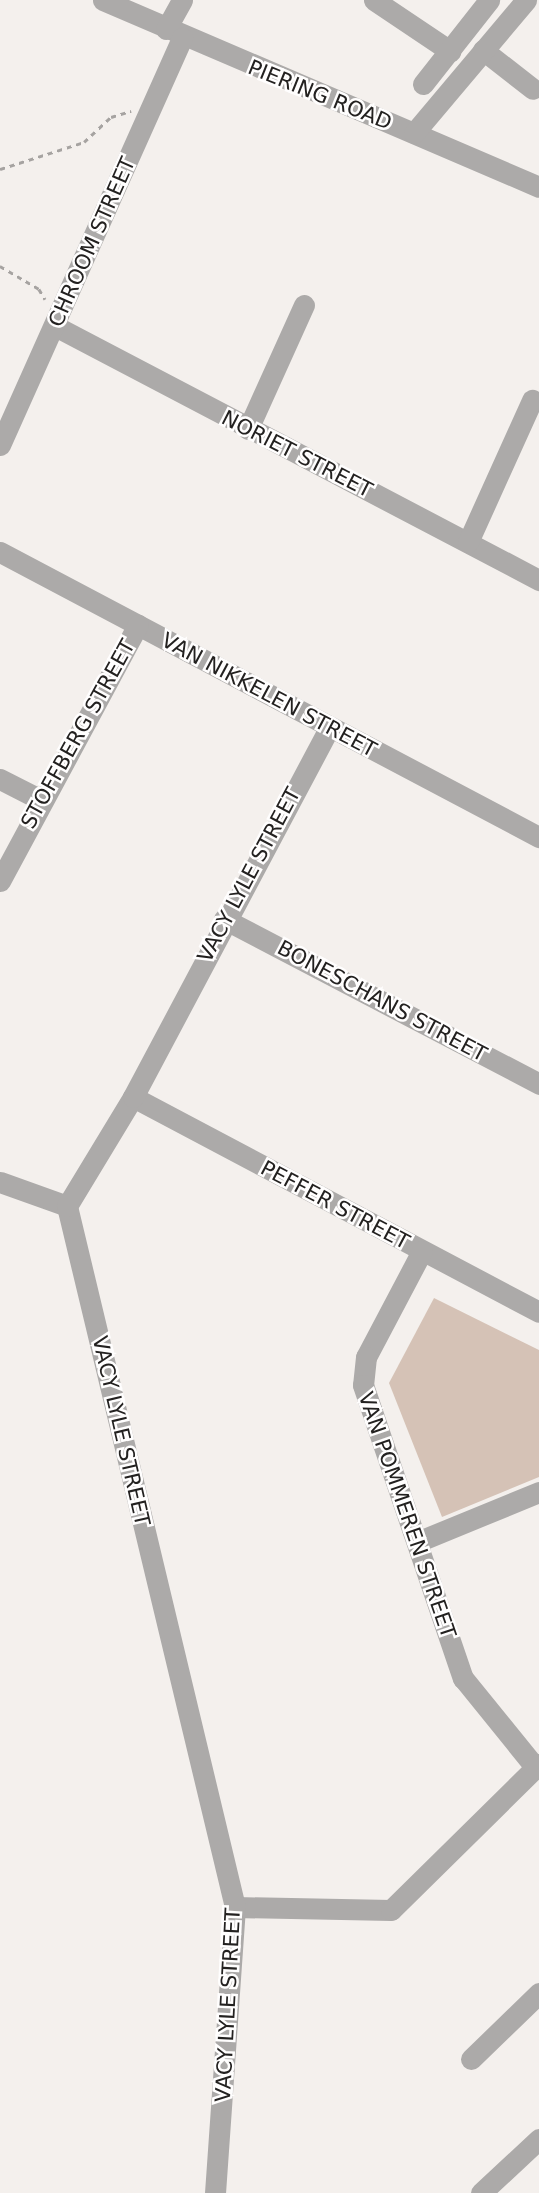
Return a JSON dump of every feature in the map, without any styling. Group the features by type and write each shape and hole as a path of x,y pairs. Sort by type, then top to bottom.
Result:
{"street":[{"name":"PIERING ROAD","path":"103,0 174,34 539,187"},
{"name":"CHROOM STREET","path":"0,445 147,117 182,0"},
{"path":"374,0 450,51"},
{"path":"423,84 489,0"},
{"path":"414,133 526,0"},
{"path":"484,50 533,89"},
{"path":"248,429 304,305"},
{"name":"NORIET STREET","path":"59,317 248,429 539,580"},
{"path":"468,542 532,400"},
{"name":"VAN NIKKELEN STREET","path":"0,552 539,837"},
{"name":"STOFFBERG STREET","path":"0,881 41,800 138,625"},
{"name":"VACY LYLE STREET","path":"215,2193 235,1907 67,1206 133,1097 224,919 330,728"},
{"path":"0,779 41,800"},
{"name":"BONESCHANS STREET","path":"224,919 539,1084"},
{"name":"PEFFER STREET","path":"133,1097 539,1312"},
{"path":"0,1182 67,1206"},
{"name":"VAN POMMEREN STREET","path":"422,1251 366,1357 362,1377 463,1678 537,1765"},
{"path":"417,1542 539,1492"},
{"path":"235,1907 391,1910 537,1765"},
{"path":"471,2059 539,1993"},
{"path":"481,2193 539,2139"}],"path":[{"path":"0,169 84,142 128,109 147,117"},
{"path":"0,267 59,317"}],"shaded area":[{"path":"434,1298 539,1350 539,1477 442,1517 389,1383"}]}
